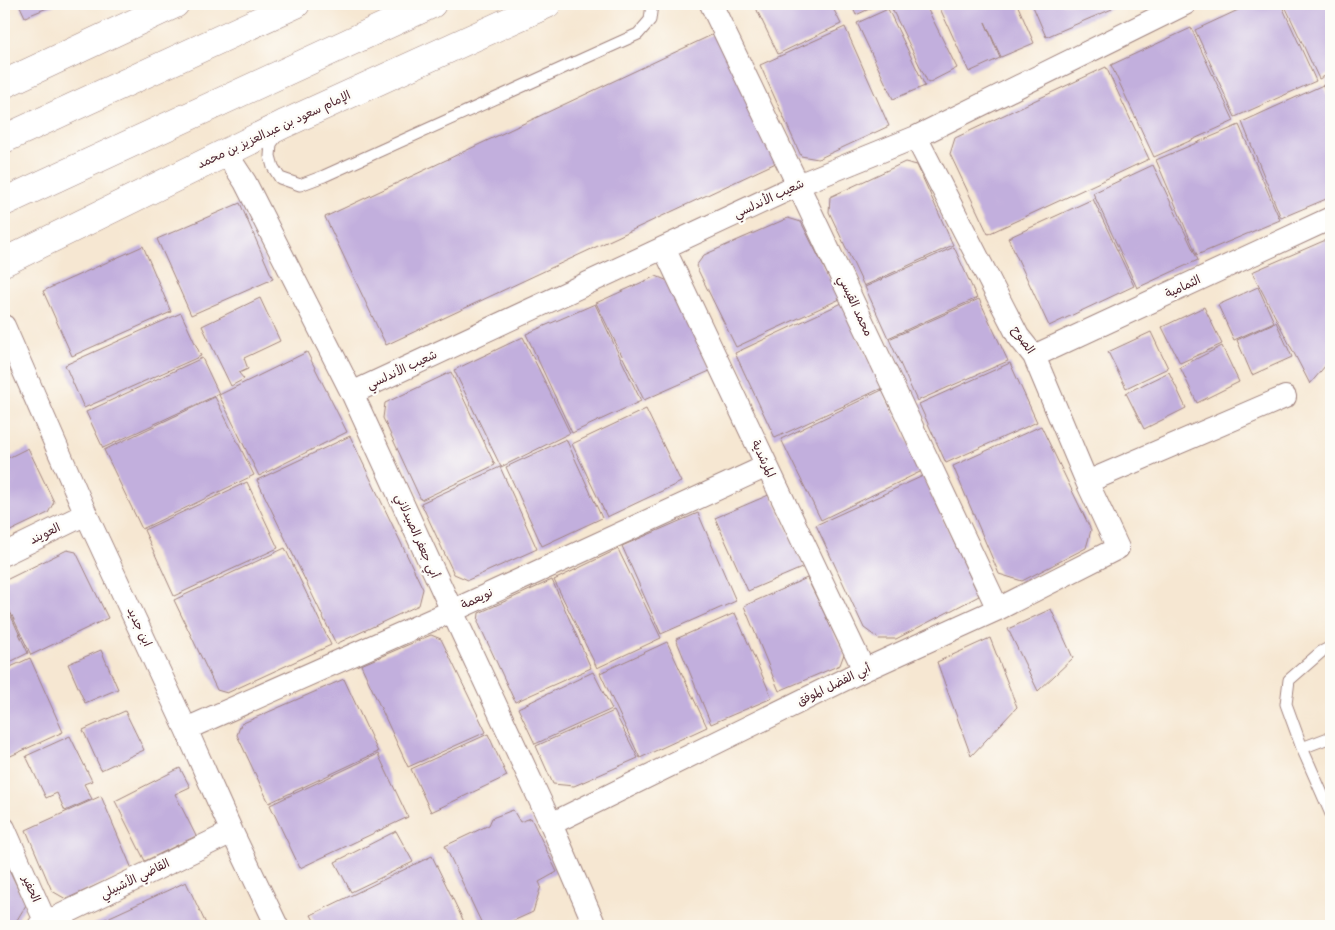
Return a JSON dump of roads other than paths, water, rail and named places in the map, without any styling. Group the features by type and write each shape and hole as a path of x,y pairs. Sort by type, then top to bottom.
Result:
{"street":[{"path":"4,84 175,4"},
{"path":"4,139 296,4"},
{"path":"4,202 432,4"},
{"name":"الإمام سعود بن عبدالعزيز بن محمد","path":"4,262 284,124 547,4"},
{"name":"محمد القيسي","path":"711,4 998,609"},
{"name":"شعيب الأندلسي","path":"352,393 798,185 916,138 1185,4"},
{"name":"الصوح","path":"916,138 1018,336 1034,356 1087,482 1118,548"},
{"name":"أبي جعفر الصيدلاني","path":"226,153 245,182 352,393 551,824 595,926"},
{"name":"الثمامية","path":"1034,356 1331,218"},
{"name":"المرشدية","path":"664,248 864,670"},
{"name":"ابن جديد","path":"4,326 86,514 232,832 278,926"},
{"path":"1087,482 1285,397"},
{"name":"نويعمة","path":"186,729 452,611 766,466"},
{"name":"العويند","path":"4,554 86,514"},
{"name":"أبي الفضل الموفق","path":"551,824 864,670 998,609 1118,548"},
{"name":"الحفير","path":"4,828 42,925"},
{"name":"القاضي الأشبيلي","path":"42,925 232,832"}],"lane":[{"path":"284,124 271,144 270,156 273,167 280,178 300,185 324,176 638,34 650,20 652,4"},
{"path":"1331,647 1321,652 1289,680 1286,704 1302,748 1331,814"},
{"path":"1302,748 1331,737"}]}
